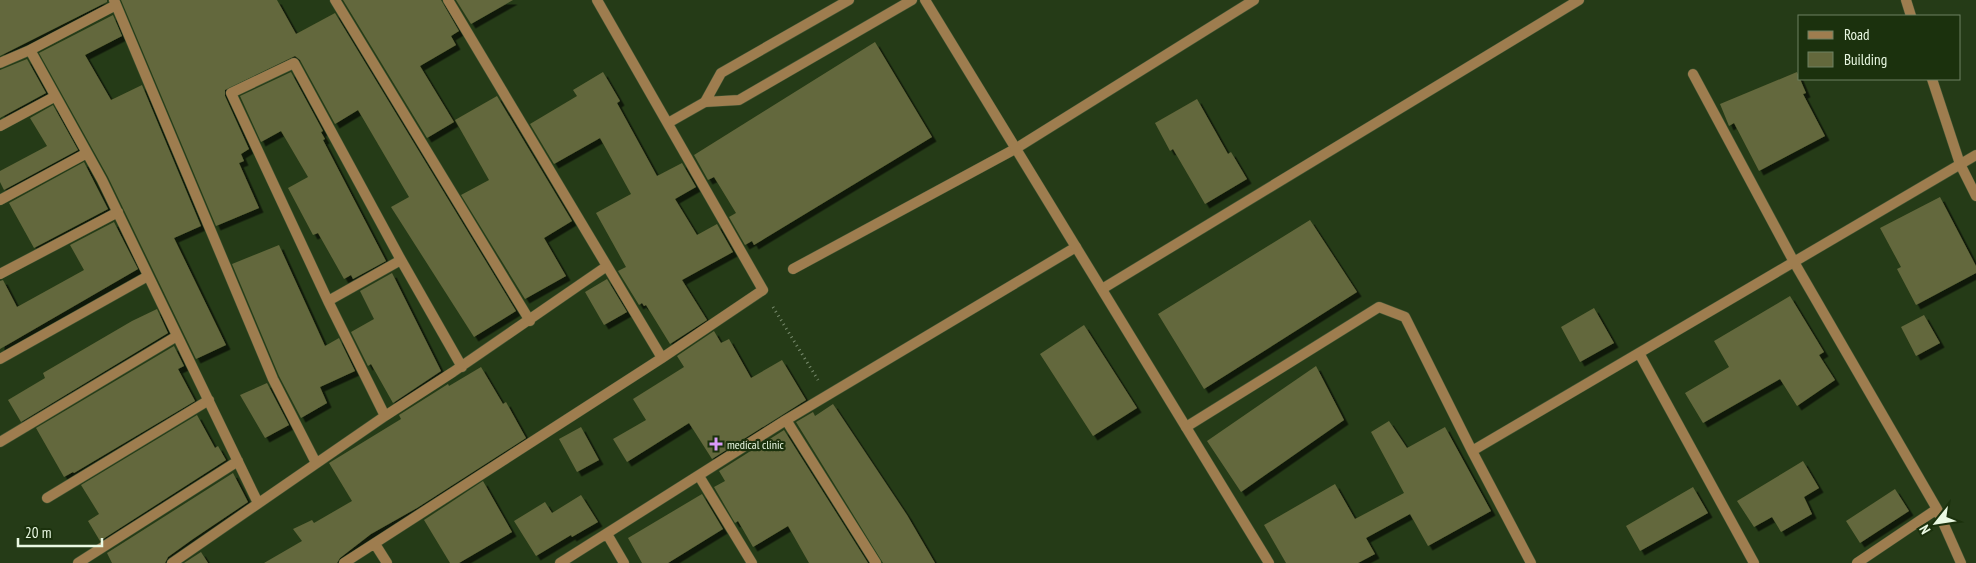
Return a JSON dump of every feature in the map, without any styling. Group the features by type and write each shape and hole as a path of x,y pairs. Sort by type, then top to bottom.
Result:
{"street":[{"path":"335,0 530,321"},
{"path":"448,0 662,358"},
{"path":"344,563 662,358 763,290 598,0"},
{"path":"705,102 721,73 849,0"},
{"path":"668,122 705,102 739,100 912,0"},
{"path":"925,0 1269,563"},
{"path":"793,269 1015,149 1254,0"},
{"path":"1102,289 1579,0"},
{"path":"1906,0 1911,15"},
{"path":"0,63 30,50 115,2 270,370 316,463"},
{"path":"30,50 118,212 258,503"},
{"path":"385,416 328,301 231,93 294,63 401,260 462,366"},
{"path":"1693,74 1794,262 1937,509 1961,563"},
{"path":"1932,80 1960,164 1976,196"},
{"path":"0,126 54,96"},
{"path":"0,200 87,153"},
{"path":"1472,452 1976,155"},
{"path":"0,274 118,212"},
{"path":"560,563 786,420 1076,247"},
{"path":"328,301 401,260"},
{"path":"172,563 385,416 530,321 607,266"},
{"path":"0,359 148,276"},
{"path":"1186,427 1379,307 1405,316 1472,452 1531,563"},
{"path":"0,442 178,336"},
{"path":"1639,353 1754,563"},
{"path":"47,498 208,400"},
{"path":"786,420 876,563"},
{"path":"78,563 238,461"},
{"path":"699,476 752,563"},
{"path":"1856,563 1937,509"},
{"path":"607,534 624,563"},
{"path":"375,544 387,563"}],"path":[{"path":"763,290 828,396"}],"building":[{"path":"0,0 107,0 107,2 0,56"},
{"path":"121,0 277,0 296,34 335,13 516,311 474,337 391,207 409,197 358,110 335,124 300,60 295,56 225,90 225,96 249,149 241,154 244,161 239,163 259,208 216,226"},
{"path":"343,0 441,0 459,31 451,36 456,45 420,66 454,122 427,138"},
{"path":"456,0 513,0 471,24"},
{"path":"113,15 122,36 85,55 111,100 142,85 201,226 174,238 226,345 196,359 108,177 39,53"},
{"path":"875,42 932,137 754,245 752,241 745,245 729,217 736,213 714,177 708,180 694,155"},
{"path":"27,59 46,93 0,118 0,70"},
{"path":"291,72 323,131 321,132 325,139 323,140 386,261 353,279 351,275 344,279 318,233 313,235 288,188 308,177 281,131 261,142 240,96"},
{"path":"603,72 620,101 617,103 657,176 682,163 696,187 675,199 697,235 717,224 733,252 682,280 707,320 670,344 646,305 644,306 642,303 639,305 618,271 626,267 596,213 631,194 600,138 554,164 530,124 577,96 573,90"},
{"path":"1797,72 1798,80 1800,80 1806,93 1803,94 1825,136 1759,171 1734,123 1729,126 1720,104"},
{"path":"497,96 572,221 544,238 566,276 525,299 461,195 489,180 455,120"},
{"path":"1197,99 1228,154 1231,152 1247,179 1205,204 1173,149 1170,151 1155,123"},
{"path":"53,105 78,150 4,190 0,182 0,171 47,146 30,118"},
{"path":"84,162 108,209 34,248 9,203"},
{"path":"1940,197 1976,266 1976,273 1916,305 1897,269 1901,267 1880,228"},
{"path":"1310,220 1357,292 1204,389 1158,314"},
{"path":"114,222 138,269 0,349 0,281 3,280 17,307 84,270 70,245"},
{"path":"279,245 325,346 339,338 355,371 320,387 327,403 301,418 279,376 232,264"},
{"path":"392,273 441,371 393,403 371,364 368,366 351,332 374,319 360,291"},
{"path":"607,279 627,312 604,325 585,292"},
{"path":"1790,296 1824,352 1819,355 1835,380 1797,406 1780,379 1703,423 1685,393 1729,367 1714,341"},
{"path":"1594,308 1614,343 1580,362 1561,327"},
{"path":"157,309 168,333 21,422 8,400 45,378 43,373 132,321"},
{"path":"1924,315 1940,343 1916,356 1901,327"},
{"path":"1084,325 1137,408 1093,436 1040,354"},
{"path":"714,331 721,343 729,339 751,378 782,360 806,400 712,459 689,423 627,462 613,439 646,420 633,399 684,367 677,356"},
{"path":"174,346 184,366 178,369 195,401 74,473 64,477 36,428"},
{"path":"1316,366 1344,420 1241,492 1207,441"},
{"path":"481,367 503,404 506,402 526,438 417,508 371,534 340,558 337,563 264,563 302,541 293,529 312,520 314,523 352,501 329,463 401,419 399,415 448,384 449,386"},
{"path":"267,383 289,425 265,438 240,395"},
{"path":"833,404 907,515 935,563 883,563 796,422 813,412 815,416"},
{"path":"197,415 215,448 218,446 226,460 100,541 88,521 99,514 81,485"},
{"path":"1389,421 1407,448 1445,427 1491,511 1428,546 1410,514 1366,538 1375,554 1358,563 1286,563 1264,525 1335,484 1355,519 1404,493 1371,432"},
{"path":"581,427 599,460 577,472 559,439"},
{"path":"784,430 868,563 809,563 788,526 753,547 738,521 735,523 714,487 725,481 719,471"},
{"path":"1803,461 1819,488 1804,497 1812,514 1781,532 1772,517 1754,527 1737,501"},
{"path":"233,473 248,502 168,557 165,563 112,563 107,553"},
{"path":"483,481 512,532 459,563 450,563 424,520"},
{"path":"1693,487 1708,513 1640,551 1626,526"},
{"path":"1895,489 1909,511 1860,543 1846,521"},
{"path":"702,494 723,529 668,563 642,563 628,538"},
{"path":"581,495 598,522 572,537 571,535 536,556 514,521 545,502 552,513"},
{"path":"201,552 208,563 184,563"}],"place":[{"name":"medical clinic","path":"716,444"}]}
